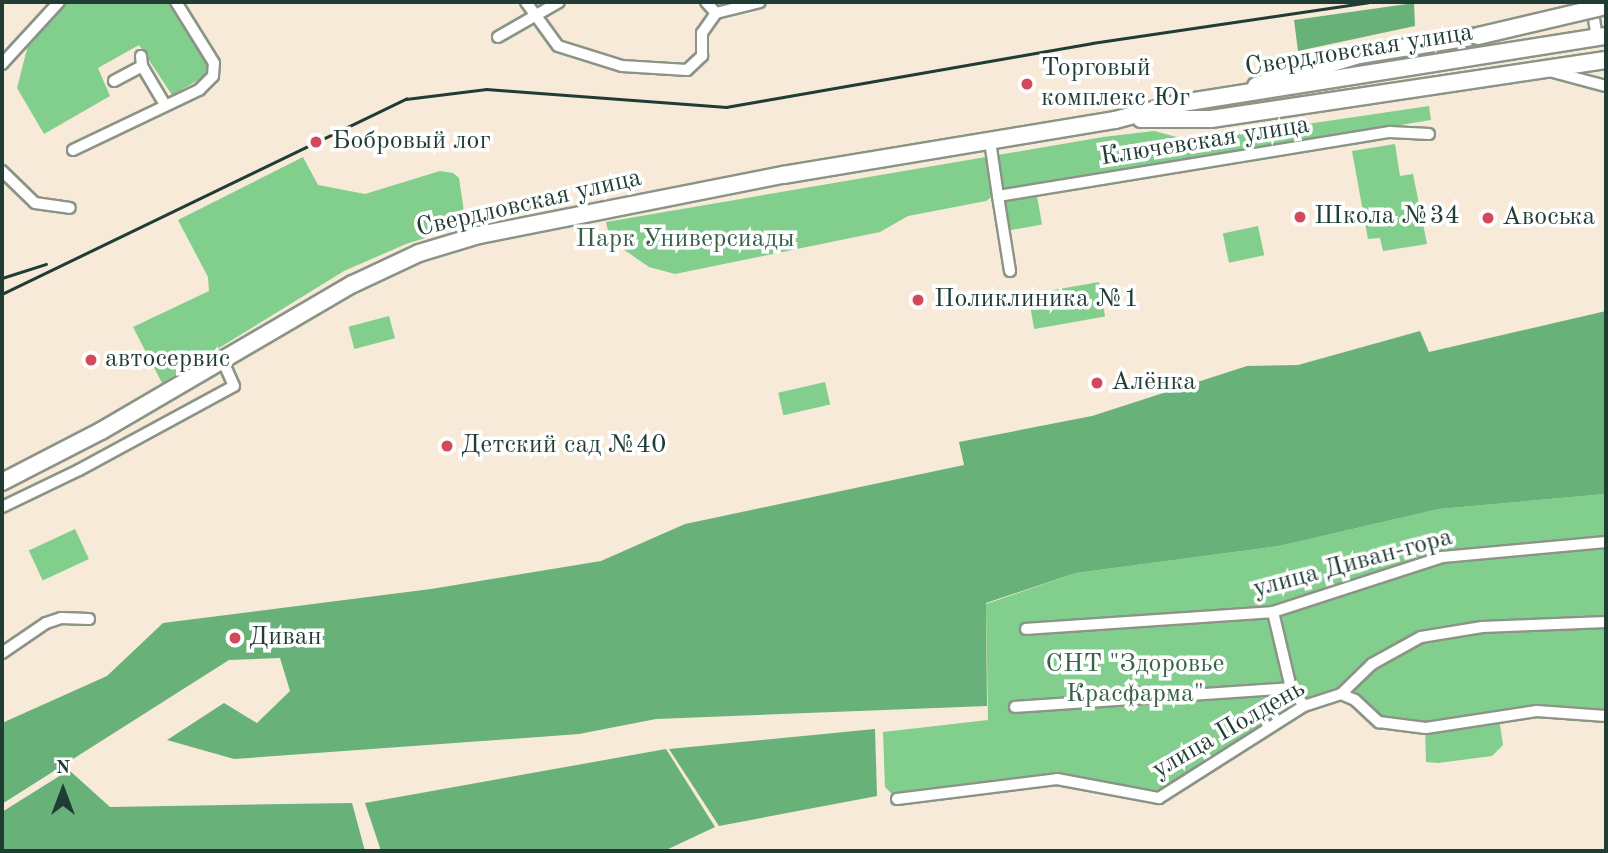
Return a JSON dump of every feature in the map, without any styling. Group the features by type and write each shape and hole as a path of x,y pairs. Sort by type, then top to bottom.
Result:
{"main road":[{"path":"1217,98 1359,55 1478,36 1606,6"},
{"name":"Свердловская улица","path":"2,482 384,267 479,235 783,175 1120,119 1217,98 1602,37"},
{"name":"Свердловская улица","path":"1120,119 1211,119 1606,60"}],"street":[{"path":"2,64 59,2"},
{"path":"73,150 164,103 199,90 213,76 214,63 176,2"},
{"path":"526,2 531,15 558,46 622,66 687,70 702,56 702,33 716,13 760,2"},
{"path":"498,37 531,15 559,2"},
{"path":"706,2 716,13"},
{"path":"1594,19 1602,37"},
{"path":"114,80 142,61 164,103"},
{"path":"1542,70 1606,86"},
{"name":"Ключевская улица","path":"998,201 1390,132 1429,134"},
{"path":"990,141 1010,271"},
{"path":"2,171 35,204 70,208"},
{"path":"2,507 234,386 222,359"},
{"name":"улица Диван-гора","path":"1026,628 1273,612 1442,557 1606,542"},
{"path":"1273,612 1291,688 1304,706"},
{"path":"2,653 46,624 61,618 89,618"},
{"name":"улица Полдень","path":"897,799 1057,779 1159,798 1304,706 1340,694 1372,664 1422,636 1482,626 1606,622"},
{"path":"1015,707 1291,688"},
{"path":"1340,694 1355,700 1379,722 1426,728 1537,711 1606,716"}],"green space":[{"path":"66,2 168,2 210,65 204,77 172,95 139,45 98,68 110,96 44,134 17,88 28,45"},
{"path":"1414,3 1415,26 1298,51 1294,20"},
{"name":"Парк Универсиады","path":"1429,106 1431,120 1002,190 986,201 908,216 880,232 675,274 649,267 610,240 606,222 1103,137 1154,131 1192,141"},
{"path":"1395,144 1400,176 1413,174 1427,244 1383,251 1380,238 1368,239 1352,151"},
{"path":"303,157 318,185 365,194 440,171 453,173 459,178 466,225 406,244 344,271 162,383 133,327 209,291 208,277 178,220"},
{"path":"1037,196 1042,225 1011,230 1005,202"},
{"path":"1258,226 1264,255 1229,263 1223,233"},
{"path":"1099,282 1105,316 1034,329 1028,295"},
{"path":"1606,311 1606,494 1439,509 1279,546 1076,573 986,603 987,706 656,719 579,734 234,759 167,740 224,703 257,723 290,691 280,658 229,660 2,804 2,723 107,676 163,623 431,589 601,561 685,524 964,465 959,442 1092,416 1247,366 1298,365 1420,331 1429,352"},
{"path":"389,316 395,338 354,349 348,327"},
{"path":"825,382 830,404 783,415 778,393"},
{"name":"СНТ \"Здоровье Красфарма\"","path":"1606,494 1606,716 1537,711 1499,718 1503,745 1492,756 1438,763 1426,762 1425,728 1379,722 1340,694 1304,706 1159,798 1057,779 897,799 885,787 883,732 988,720 986,604 1076,573 1279,546 1439,509"},
{"path":"75,529 89,559 43,580 29,551"},
{"path":"875,729 877,796 719,826 669,749"},
{"path":"666,749 715,827 664,851 381,851 365,803"},
{"path":"69,770 110,807 352,803 365,851 2,851 2,812"}],"railway":[{"path":"2,294 406,99 486,89 726,107 1092,43 1368,2"},
{"path":"2,278 46,264"}],"place":[{"name":"Торговый комплекс Юг","path":"1027,84"},
{"name":"Бобровый лог","path":"316,142"},
{"name":"Школа №34","path":"1300,217"},
{"name":"Авоська","path":"1488,218"},
{"name":"Поликлиника №1","path":"918,300"},
{"name":"автосервис","path":"91,360"},
{"name":"Алёнка","path":"1097,383"},
{"name":"Детский сад №40","path":"447,446"},
{"name":"Диван","path":"235,638"}]}
